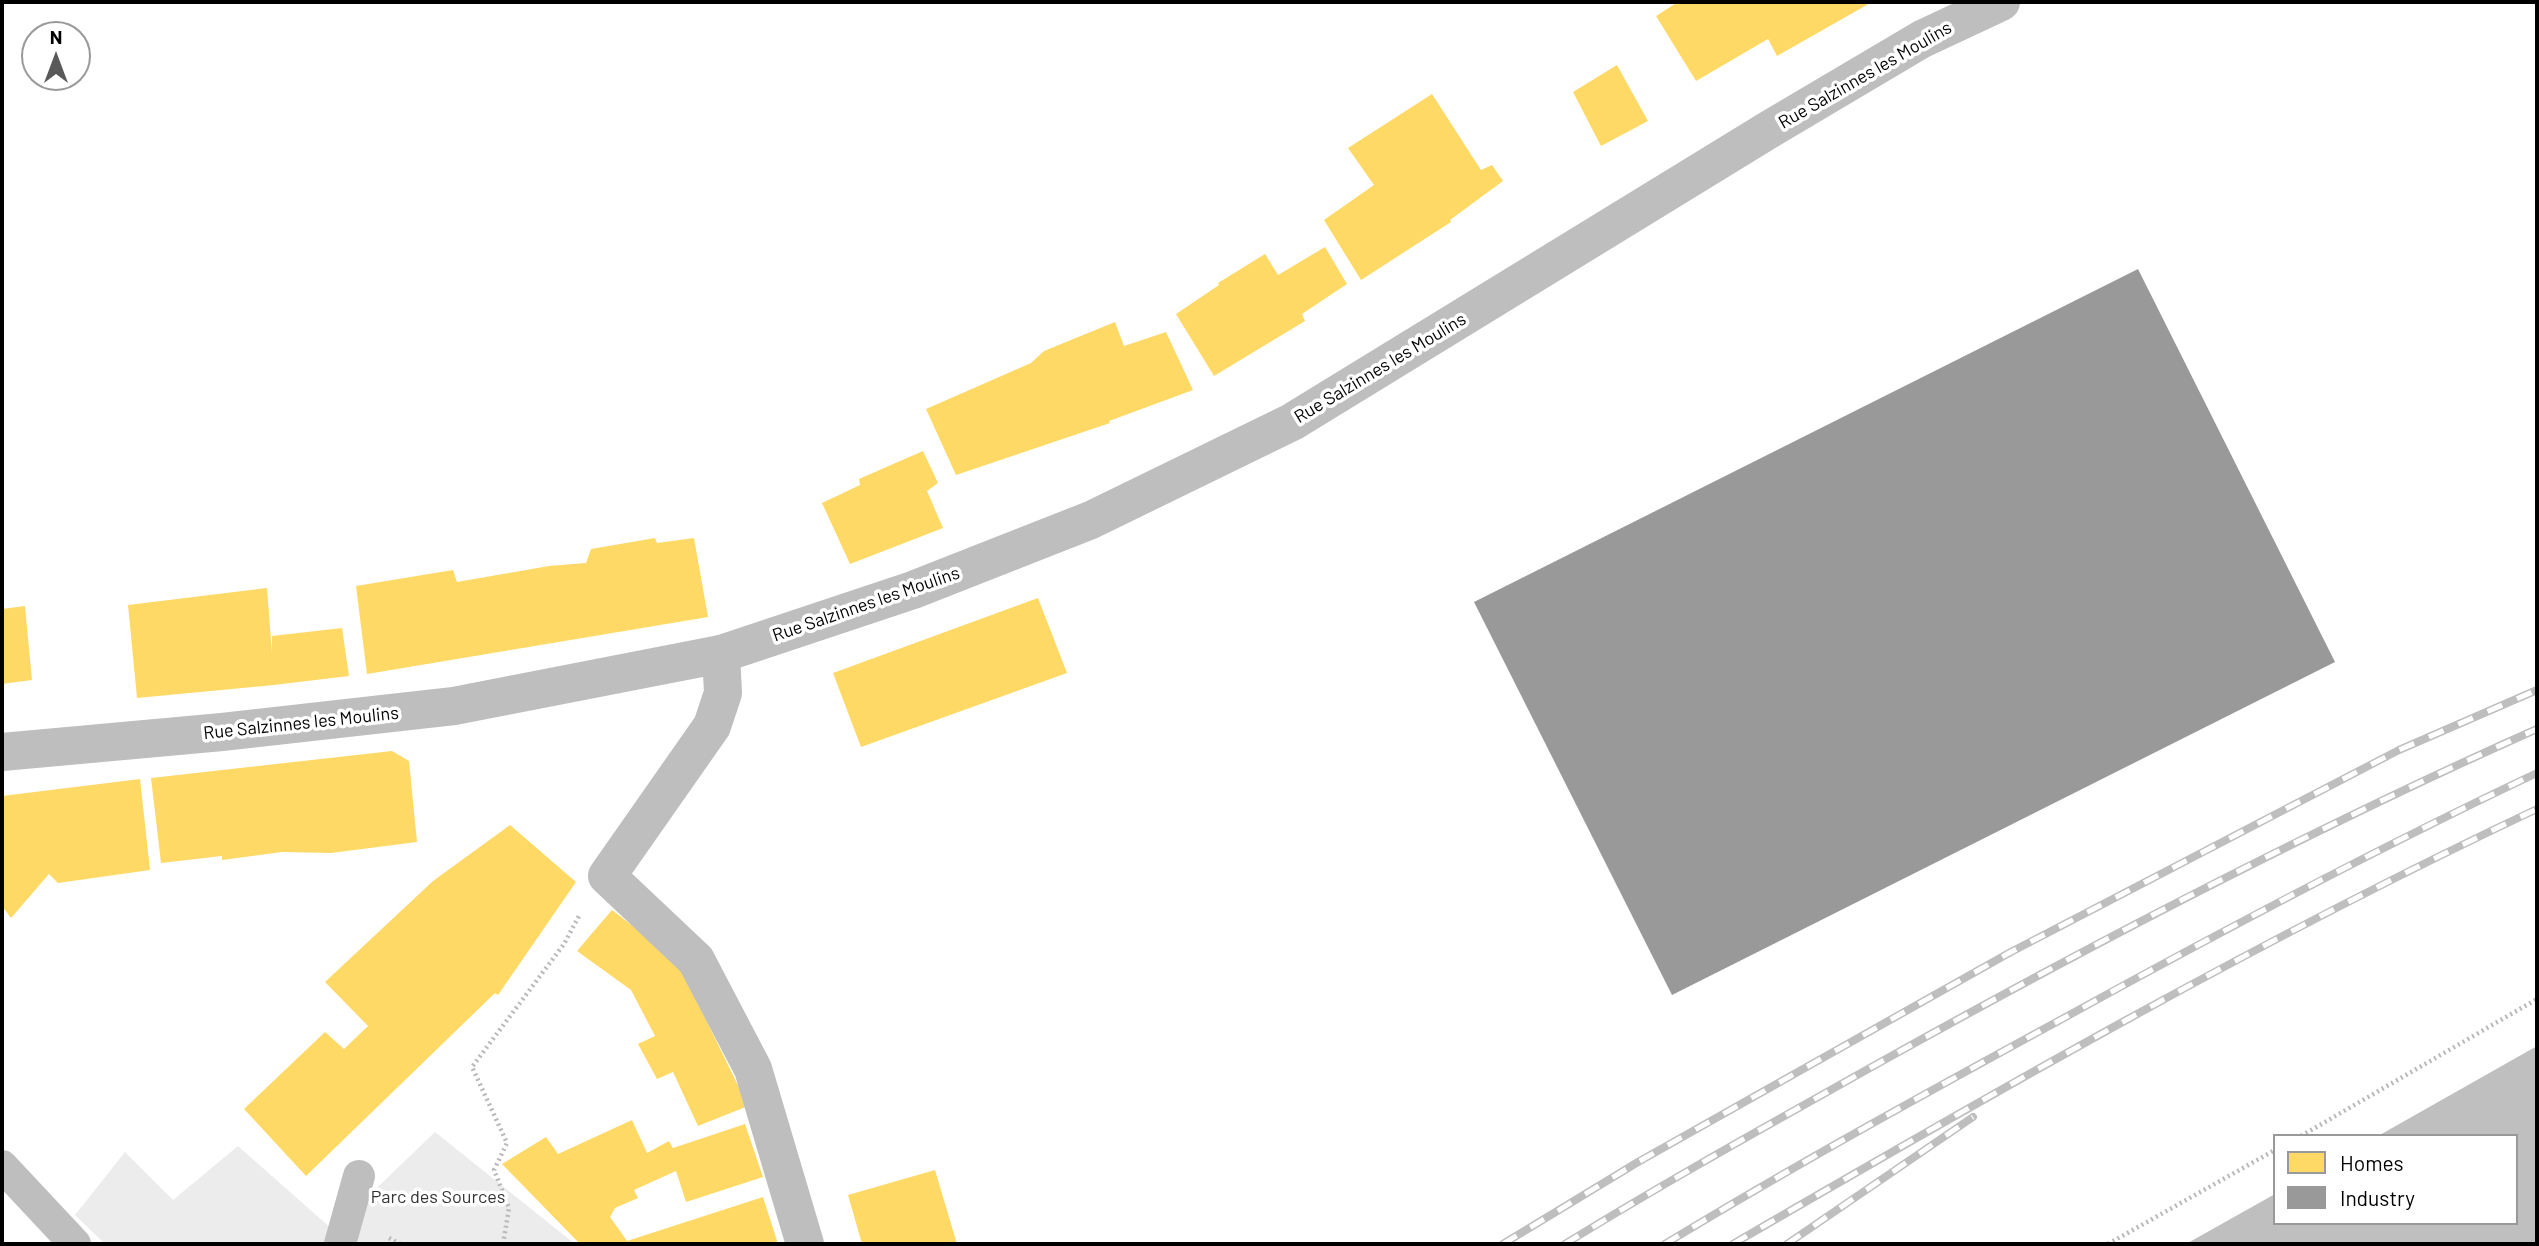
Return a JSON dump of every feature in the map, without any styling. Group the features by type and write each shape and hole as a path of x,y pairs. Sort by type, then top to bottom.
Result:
{"street":[{"name":"Rue Salzinnes les Moulins","path":"2,752 222,732 454,706 721,654 913,590 1091,520 1293,422 1782,122 1922,39 2001,2"},
{"path":"721,654 723,693 712,726 607,876 696,960 753,1069 805,1244"}],"lane":[{"path":"2,1166 75,1244"},
{"path":"340,1244 359,1176"}],"path":[{"path":"503,1244 509,1208 494,1170 507,1143 472,1067 564,944 594,889 607,876"},
{"path":"2304,1134 2537,999"},
{"path":"2108,1244 2273,1151"}],"green space":[{"name":"Parc des Sources","path":"435,1132 575,1244 105,1244 75,1215 125,1152 173,1200 238,1146 333,1230"}],"shaded area":[{"path":"2537,1046 2537,1244 2186,1244 2273,1195 2273,1225 2518,1225 2518,1134 2382,1134"}],"building: Homes":[{"path":"1678,2 1872,2 1777,56 1768,39 1696,81 1656,16"},
{"path":"1617,65 1648,121 1601,146 1573,92"},
{"path":"1432,94 1481,170 1492,165 1503,181 1450,220 1451,222 1361,280 1324,220 1374,185 1348,148"},
{"path":"1325,247 1347,284 1302,314 1305,321 1214,376 1176,314 1219,285 1218,283 1265,254 1278,275"},
{"path":"1115,322 1124,346 1166,332 1193,390 1109,421 1110,423 956,475 926,409 1031,363 1044,351"},
{"path":"923,451 938,483 927,491 943,528 850,564 822,503 860,485 859,479"},
{"path":"655,538 657,543 694,538 708,617 367,674 356,586 453,570 457,582 549,566 586,563 591,549"},
{"path":"267,588 272,653 272,636 342,628 349,676 137,698 128,605"},
{"path":"1038,598 1067,673 861,747 833,673"},
{"path":"25,606 32,680 2,684 2,609"},
{"path":"392,751 409,761 417,842 331,853 282,852 222,860 222,856 161,863 151,778"},
{"path":"140,779 150,870 58,883 49,874 11,918 2,906 2,796"},
{"path":"510,825 576,882 498,995 495,993 306,1176 244,1109 325,1032 344,1049 368,1026 325,982 433,881"},
{"path":"612,910 677,960 748,1106 698,1126 673,1072 657,1079 638,1044 655,1036 631,990 577,951"},
{"path":"632,1120 647,1153 669,1141 673,1148 745,1124 763,1177 686,1202 676,1171 634,1190 638,1198 615,1208 610,1217 627,1241 763,1197 778,1244 580,1244 502,1164 546,1137 558,1154"},
{"path":"935,1170 957,1244 862,1244 848,1195"}],"building: Industry":[{"path":"2138,269 2335,662 1672,995 1474,602"}],"railway":[{"path":"1503,1244 1638,1162 2009,953 2399,750 2537,690"},
{"path":"1565,1244 1798,1108 2121,932 2286,847 2537,729"},
{"path":"1665,1244 1862,1129 2179,955 2357,862 2537,773"},
{"path":"1733,1244 2030,1073 2231,963 2537,809"},
{"path":"1787,1244 1973,1117"}]}
